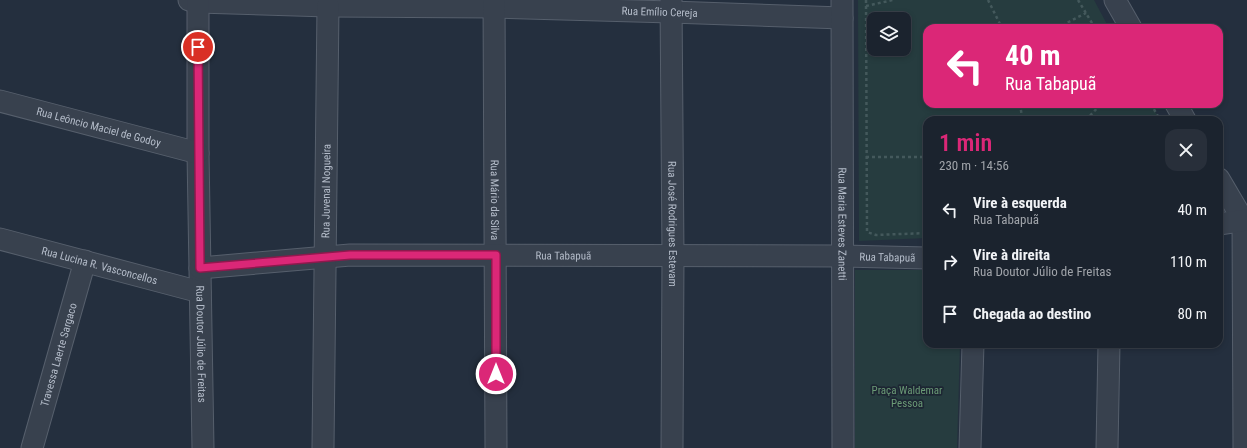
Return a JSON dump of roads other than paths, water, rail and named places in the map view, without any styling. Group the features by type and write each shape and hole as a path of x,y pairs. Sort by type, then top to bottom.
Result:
{"street":[{"path":"1115,0 1129,24"},
{"name":"Rua Emílio Cereja","path":"195,1 328,6 494,3 842,9"},
{"name":"Rua Doutor Júlio de Freitas","path":"195,1 203,448"},
{"name":"Rua Mário da Silva","path":"494,3 496,448"},
{"name":"Rua Juvenal Nogueira","path":"323,448 328,6"},
{"name":"Rua José Rodrigues Estevam","path":"671,6 672,448"},
{"name":"Rua Maria Esteves Zanetti","path":"842,9 843,448"},
{"name":"Rua Leôncio Maciel de Godoy","path":"0,100 198,153"},
{"path":"1223,185 1245,220 1244,448"},
{"path":"1223,223 1245,220"},
{"name":"Rua Lucina R. Vasconcellos","path":"0,239 200,292"},
{"name":"Rua Tabapuã","path":"200,268 350,255 843,256 923,258"},
{"name":"Travessa Laerte Sargaco","path":"32,448 85,261"},
{"path":"970,448 973,348"},
{"path":"1107,448 1109,348"}],"park label":[{"name":"Praça Waldemar Pessoa","path":"907,396"}]}
